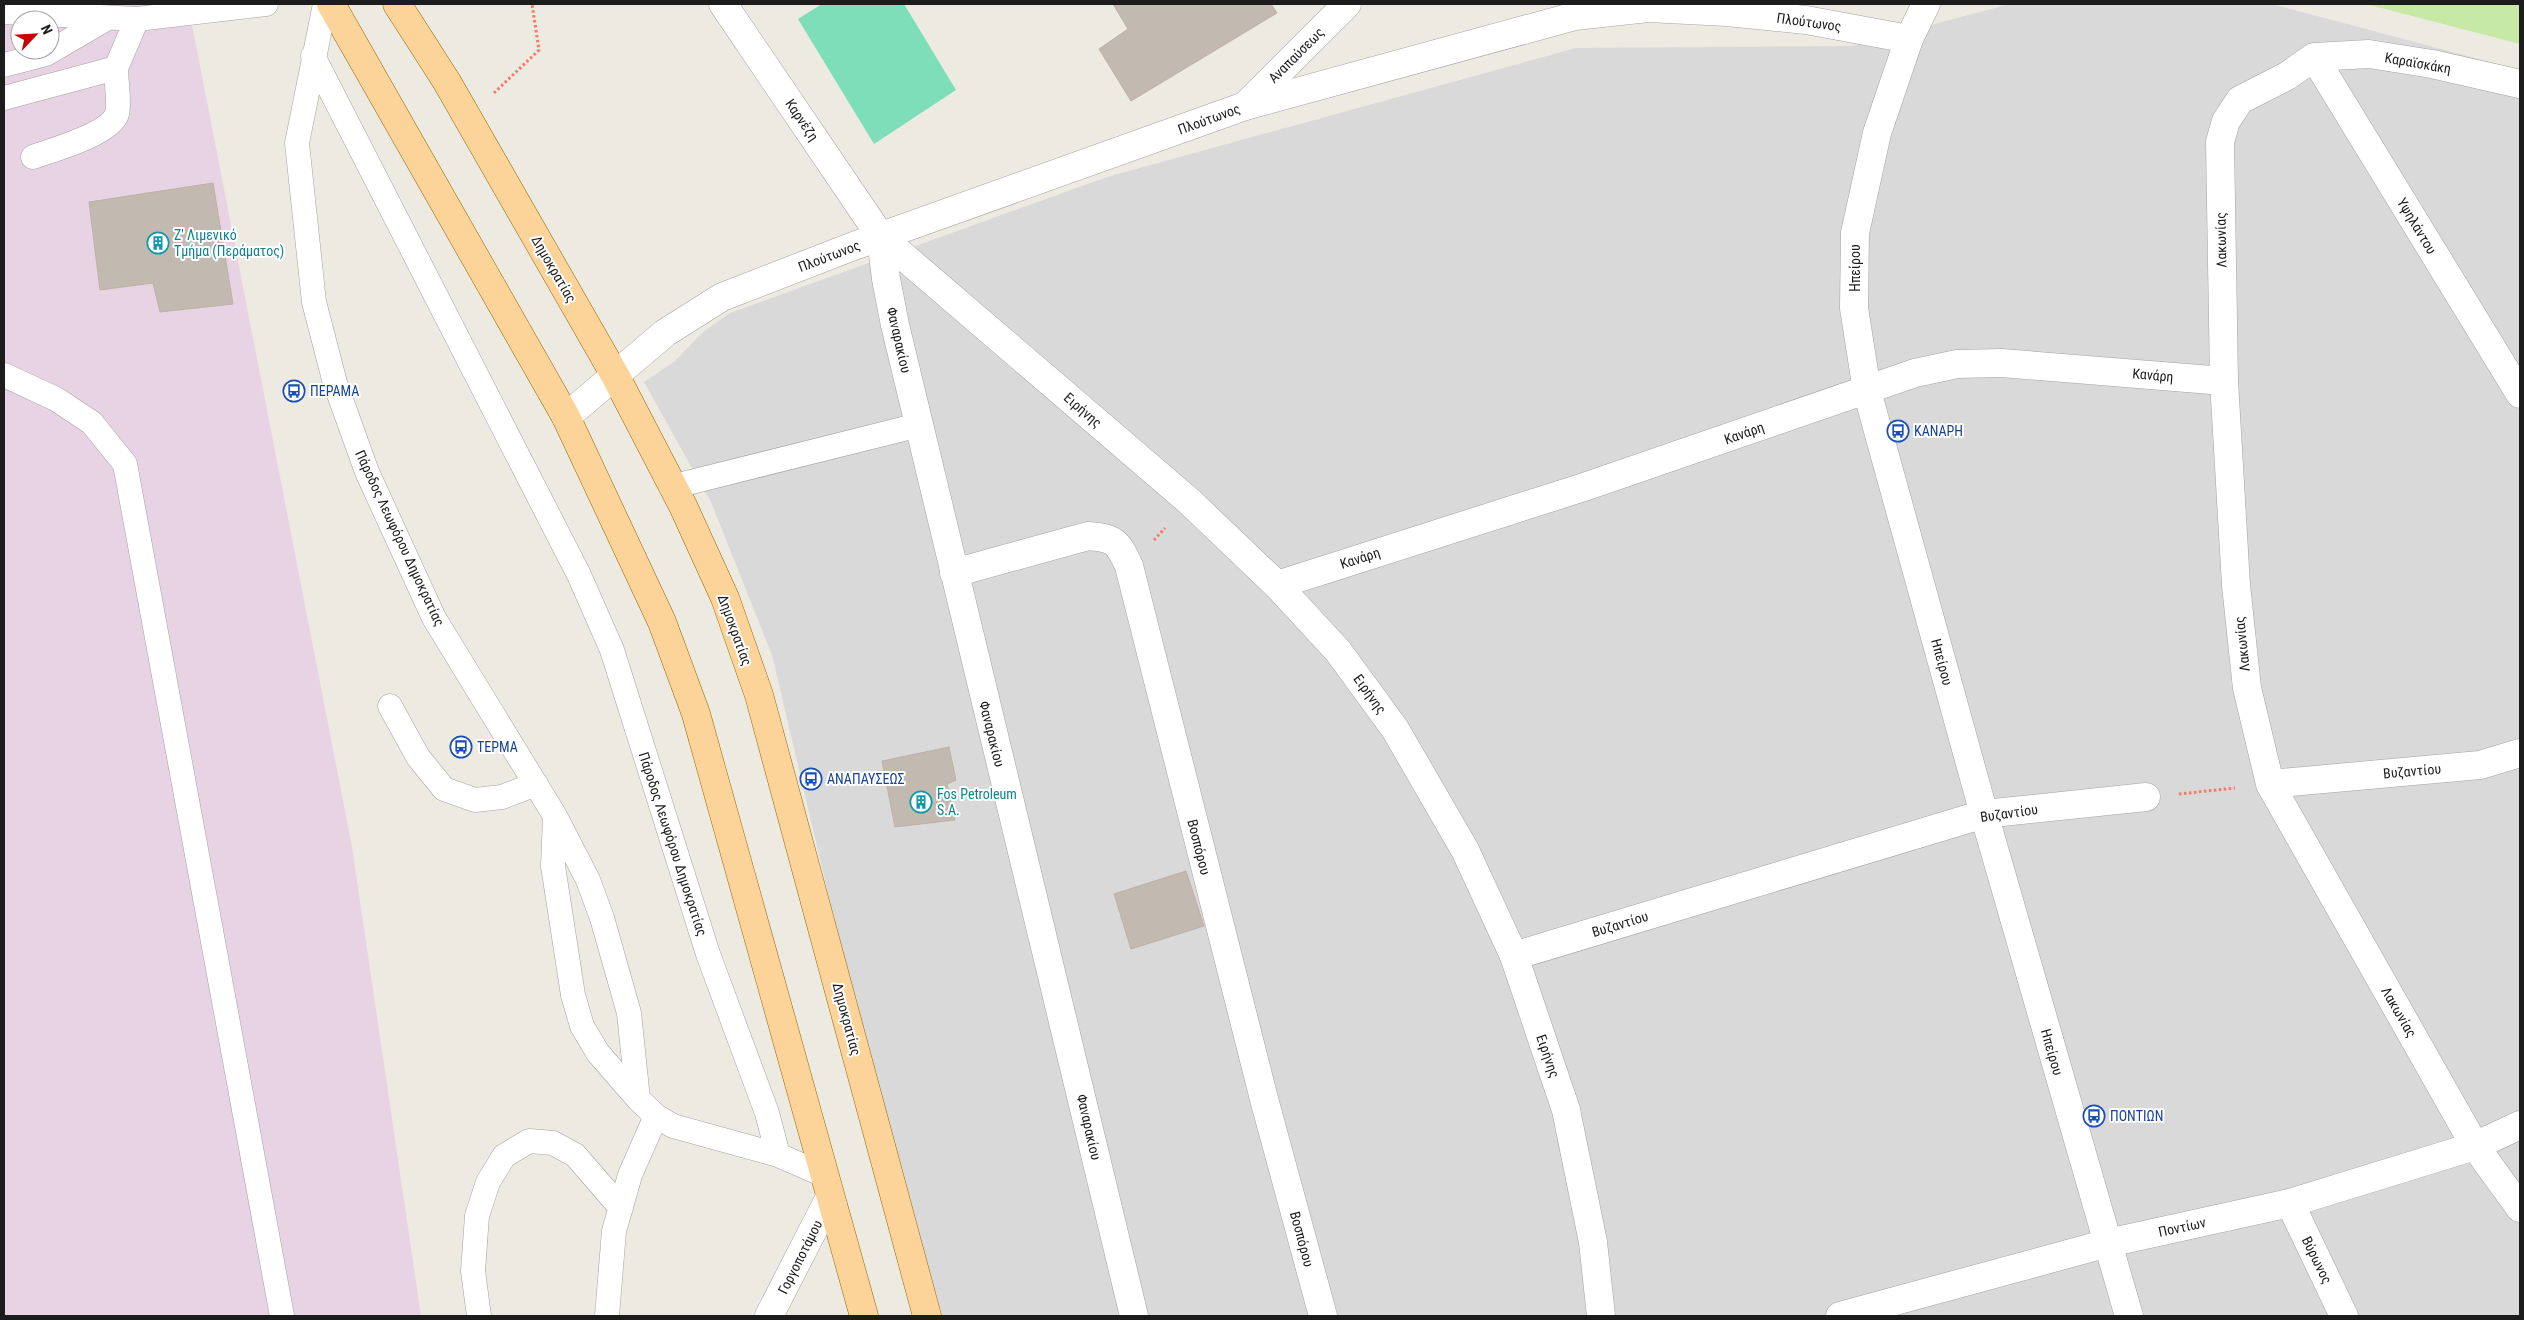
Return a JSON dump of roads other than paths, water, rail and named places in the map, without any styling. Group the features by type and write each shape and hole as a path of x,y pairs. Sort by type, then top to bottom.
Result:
{"main road":[{"path":"331,4 566,418 662,622 696,714 864,1316"},
{"name":"Δημοκρατίας","path":"397,4 468,118 616,377 683,506 725,598 758,695 927,1316"}],"street":[{"name":"Καρνέζη","path":"723,4 881,236"},
{"name":"Αναπαύσεως","path":"1245,106 1347,4"},
{"name":"Ηπείρου","path":"1926,4 1909,39 1877,133 1854,233 1854,308 1867,391 1984,814 2129,1316"},
{"name":"Πλούτωνος","path":"566,418 665,333 722,297 881,236 1245,106 1575,16 1648,8 1727,12 1806,20 1909,39"},
{"name":"Καραϊσκάκη","path":"2314,57 2369,54 2432,64 2520,84"},
{"name":"Λακωνίας","path":"2314,57 2287,76 2240,100 2226,121 2222,134 2220,161 2224,381 2236,585 2246,688 2270,784 2475,1146 2520,1208"},
{"name":"Υψηλάντου","path":"2314,57 2520,394"},
{"name":"Φαναρακίου","path":"881,236 886,279 895,325 1134,1316"},
{"name":"Ειρήνης","path":"881,236 1190,502 1277,585 1338,651 1395,729 1465,850 1514,956 1566,1110 1593,1242 1601,1316"},
{"name":"Κανάρη","path":"1277,585 1584,487 1915,373 1957,364 2044,366 2224,381"},
{"name":"Βοσπόρου","path":"954,572 1088,536 1109,538 1122,550 1129,566 1264,1099 1323,1316"},
{"name":"Βυζαντίου","path":"2270,784 2480,765 2520,753"},
{"name":"Βυζαντίου","path":"1514,956 1984,814 2146,797"},
{"name":"Ποντίων","path":"1840,1316 2108,1243 2290,1203 2475,1146 2520,1125"},
{"name":"Γοργοποτάμου","path":"769,1316 827,1186"},
{"name":"Βύρωνος","path":"2290,1203 2344,1316"}],"lane":[{"path":"4,12 106,19 137,19 266,4"},
{"name":"Πάροδος Λεωφόρου Δημοκρατίας","path":"325,4 296,142 314,302 334,383 367,472 434,618 555,816 588,880 602,918 629,1013 638,1099"},
{"path":"4,65 46,54 106,19"},
{"path":"33,158 111,125 118,113 116,68 137,19"},
{"name":"Πάροδος Λεωφόρου Δημοκρατίας","path":"313,56 579,575 612,650 711,963 767,1113 778,1155"},
{"path":"4,98 116,68"},
{"path":"4,375 56,398 92,423 125,464 282,1316"},
{"path":"671,486 920,425"},
{"path":"390,706 418,757 444,789 475,800 502,797 536,784"},
{"path":"555,816 553,866 573,995 582,1026 598,1053 638,1099 656,1116 673,1126 778,1155 827,1186"},
{"path":"607,1316 614,1232 630,1175 656,1116"},
{"path":"479,1316 473,1271 477,1216 488,1182 504,1156 529,1141 553,1143 575,1154 621,1208"}],"place":[{"name":"Ζ' Λιμενικό Τμήμα (Περάματος)","path":"158,243"},
{"name":"ΠΕΡΑΜΑ","path":"294,391"},
{"name":"ΚΑΝΑΡΗ","path":"1898,431"},
{"name":"ΤΕΡΜΑ","path":"461,747"},
{"name":"ΑΝΑΠΑΥΣΕΩΣ","path":"811,779"},
{"name":"Fos Petroleum S.A.","path":"921,802"},
{"name":"ΠΟΝΤΙΩΝ","path":"2094,1116"}]}
